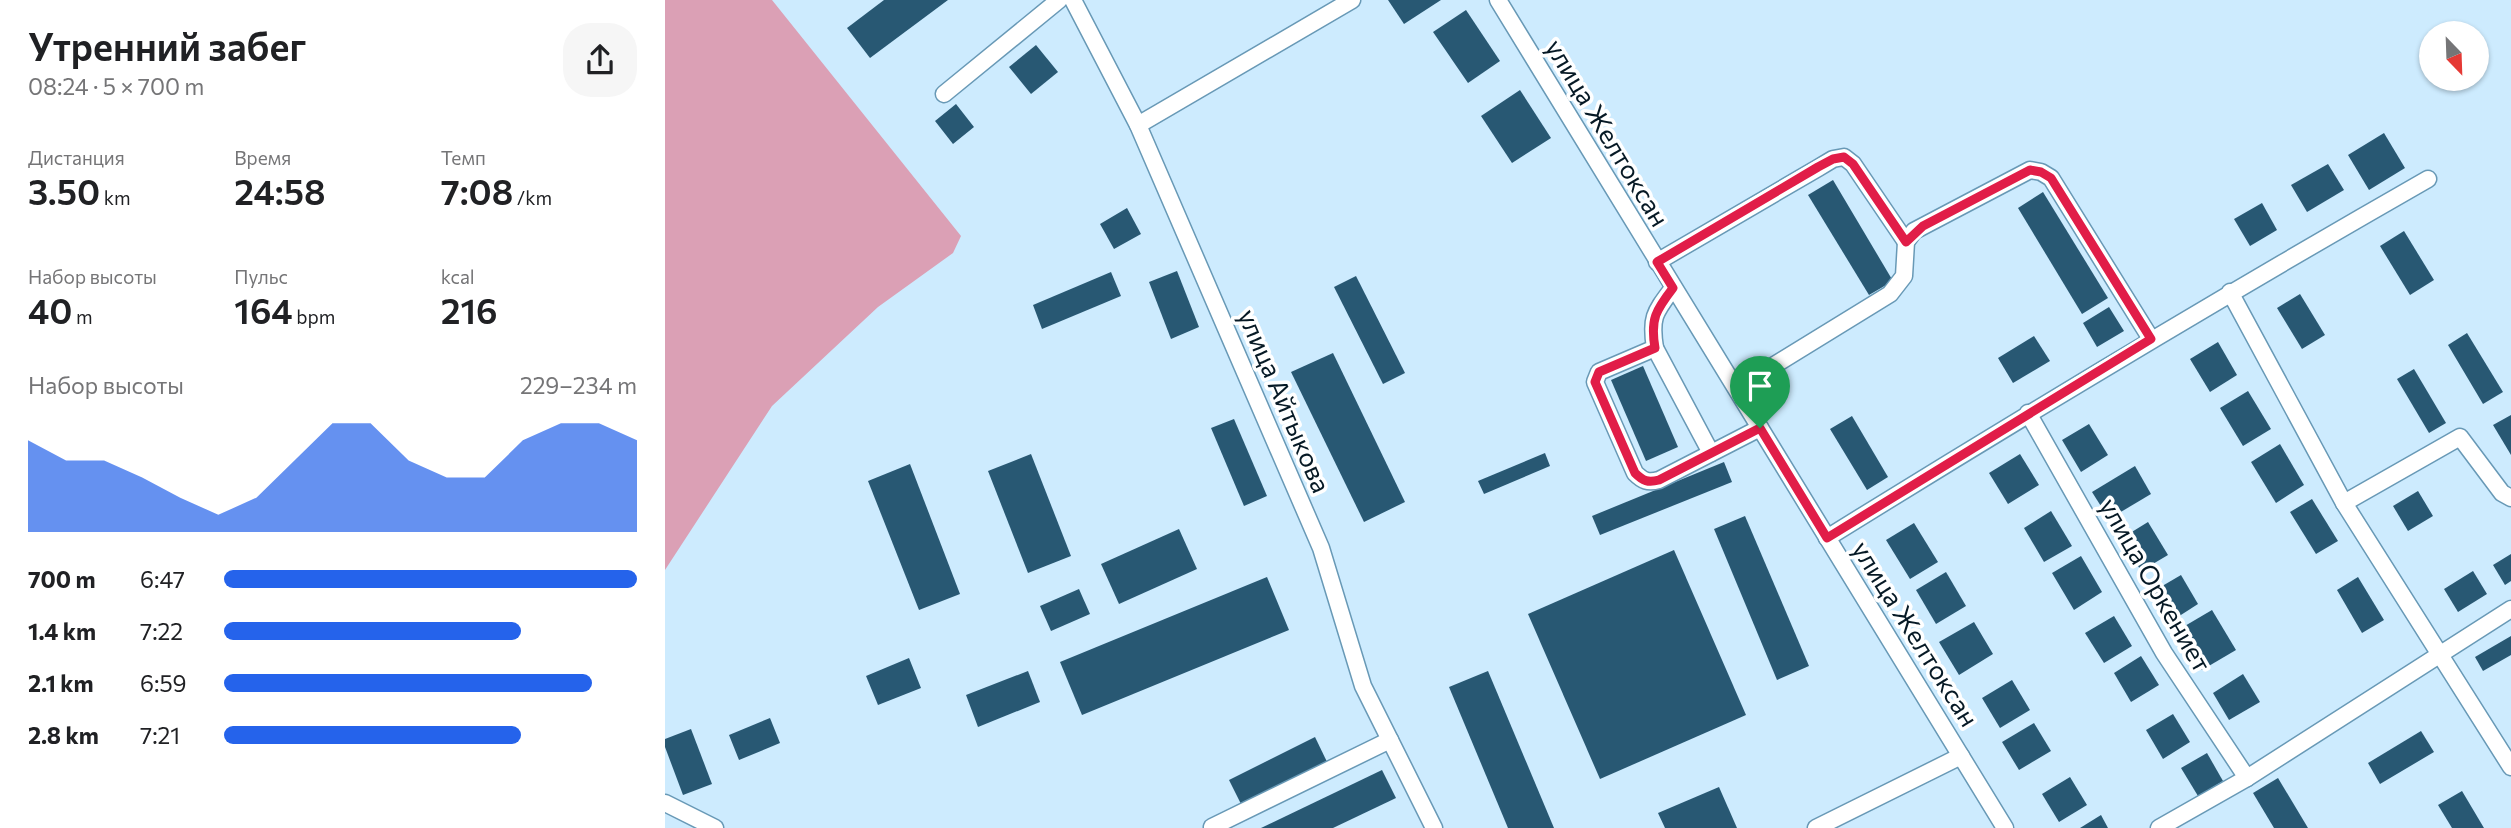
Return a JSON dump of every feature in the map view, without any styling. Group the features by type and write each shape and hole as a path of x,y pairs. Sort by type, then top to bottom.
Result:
{"street":[{"path":"944,94 1059,0"},
{"name":"улица Айтыкова","path":"1073,0 1138,125 1321,548 1363,686 1434,828"},
{"path":"1138,125 1352,0"},
{"name":"улица Желтоксан","path":"1498,0 2005,828"},
{"path":"1657,262 1818,167 1844,157 1853,164 1906,242 1904,276 1890,294 1737,388"},
{"path":"1906,242 1923,226 2030,170 2041,172 2051,178 2151,339"},
{"path":"1827,538 2151,339 2428,179"},
{"path":"1673,288 1655,311 1655,348 1711,453"},
{"path":"2230,292 2344,503 2511,766"},
{"path":"1655,348 1599,372 1595,382 1635,473 1642,480 1659,480 1760,428"},
{"name":"улица Оркениет","path":"2028,413 2164,653 2247,778"},
{"path":"2344,503 2460,437 2502,493 2511,498"},
{"path":"2159,828 2247,778 2511,609"},
{"path":"1212,827 1390,740"},
{"path":"1816,828 1961,756"},
{"path":"665,803 715,828"}],"shaded area":[{"path":"665,0 772,0 961,236 953,253 878,307 772,406 665,570"}],"building":[{"path":"884,0 948,0 870,58 847,28"},
{"path":"1388,0 1441,0 1404,24"},
{"path":"1466,10 1500,61 1468,83 1433,32"},
{"path":"1036,45 1058,72 1031,94 1009,67"},
{"path":"1520,90 1551,138 1512,163 1481,116"},
{"path":"956,104 974,127 953,144 935,121"},
{"path":"2384,133 2405,168 2369,190 2348,155"},
{"path":"2328,164 2344,190 2307,212 2291,185"},
{"path":"1833,180 1893,281 1869,295 1808,195"},
{"path":"2043,192 2108,298 2082,314 2018,208"},
{"path":"2262,203 2277,230 2250,246 2234,219"},
{"path":"1127,208 1141,234 1114,249 1100,224"},
{"path":"2404,231 2434,280 2410,295 2380,246"},
{"path":"1177,271 1199,327 1171,339 1149,282"},
{"path":"1111,272 1121,296 1042,329 1033,305"},
{"path":"1356,276 1405,373 1383,384 1334,287"},
{"path":"2300,294 2325,335 2302,349 2277,308"},
{"path":"2109,307 2124,331 2097,347 2083,323"},
{"path":"2467,333 2503,392 2483,404 2448,345"},
{"path":"2034,336 2050,361 2013,383 1998,358"},
{"path":"2218,342 2237,375 2210,392 2190,359"},
{"path":"1333,353 1405,502 1364,522 1291,372"},
{"path":"1643,366 1678,447 1646,461 1611,380"},
{"path":"2414,369 2446,423 2429,433 2397,379"},
{"path":"2248,391 2271,429 2243,446 2220,408"},
{"path":"2511,415 2511,455 2493,425"},
{"path":"1852,416 1888,477 1867,490 1830,429"},
{"path":"1234,419 1267,496 1244,506 1211,428"},
{"path":"2089,424 2108,455 2081,472 2062,440"},
{"path":"2280,444 2304,485 2276,503 2251,462"},
{"path":"1545,453 1550,466 1484,494 1478,481"},
{"path":"1031,454 1071,556 1028,573 988,471"},
{"path":"2020,454 2039,485 2008,504 1989,473"},
{"path":"1724,462 1732,482 1600,535 1592,516"},
{"path":"910,464 960,594 919,610 868,481"},
{"path":"2135,466 2151,494 2109,519 2092,492"},
{"path":"2418,491 2433,516 2408,531 2393,506"},
{"path":"2312,499 2338,541 2316,554 2290,512"},
{"path":"2051,511 2072,546 2044,562 2024,528"},
{"path":"1745,516 1809,666 1777,680 1714,529"},
{"path":"2148,522 2168,555 2141,571 2122,538"},
{"path":"1914,523 1938,562 1910,579 1886,540"},
{"path":"1179,529 1197,569 1119,604 1101,564"},
{"path":"1674,550 1746,715 1600,779 1528,614"},
{"path":"2511,554 2511,581 2505,585 2493,565"},
{"path":"2081,556 2102,592 2074,610 2052,573"},
{"path":"2473,571 2487,594 2458,612 2444,589"},
{"path":"1946,572 1966,606 1936,624 1916,590"},
{"path":"2181,575 2198,604 2170,622 2152,592"},
{"path":"1267,577 1289,630 1082,715 1060,662"},
{"path":"2358,577 2384,620 2362,633 2337,590"},
{"path":"1079,589 1090,614 1051,631 1040,606"},
{"path":"2212,610 2236,650 2202,670 2178,630"},
{"path":"2114,616 2132,646 2104,663 2085,633"},
{"path":"1974,622 1993,654 1959,675 1939,642"},
{"path":"2511,636 2511,655 2483,671 2475,657"},
{"path":"2141,656 2159,685 2131,702 2114,673"},
{"path":"909,658 921,688 878,705 866,676"},
{"path":"1028,671 1040,702 978,727 966,695"},
{"path":"1488,671 1554,828 1508,828 1449,687"},
{"path":"2243,674 2260,702 2229,720 2213,693"},
{"path":"2012,680 2030,710 2000,728 1982,698"},
{"path":"2173,714 2190,742 2163,759 2146,730"},
{"path":"770,718 780,743 739,760 729,735"},
{"path":"2034,723 2051,751 2019,770 2002,742"},
{"path":"691,729 712,784 683,795 665,747 665,739"},
{"path":"2421,731 2434,752 2380,784 2368,763"},
{"path":"1315,737 1329,766 1243,808 1229,780"},
{"path":"2207,753 2223,781 2198,796 2181,768"},
{"path":"1382,770 1396,798 1333,828 1261,828"},
{"path":"2070,777 2087,805 2059,822 2042,794"},
{"path":"2278,778 2308,828 2274,828 2253,793"},
{"path":"1719,787 1737,828 1665,828 1658,813"},
{"path":"2462,791 2484,828 2452,828 2438,805"},
{"path":"2101,815 2108,828 2080,828"}],"route":[{"path":"1844,157 1853,164 1906,242 1923,226 2030,170 2041,172 2051,178 2151,339 1827,538 1760,428 1659,480 1642,480 1635,473 1595,382 1596,377 1599,372 1655,348 1655,311 1673,288 1657,262 1833,159 1844,157"}]}
